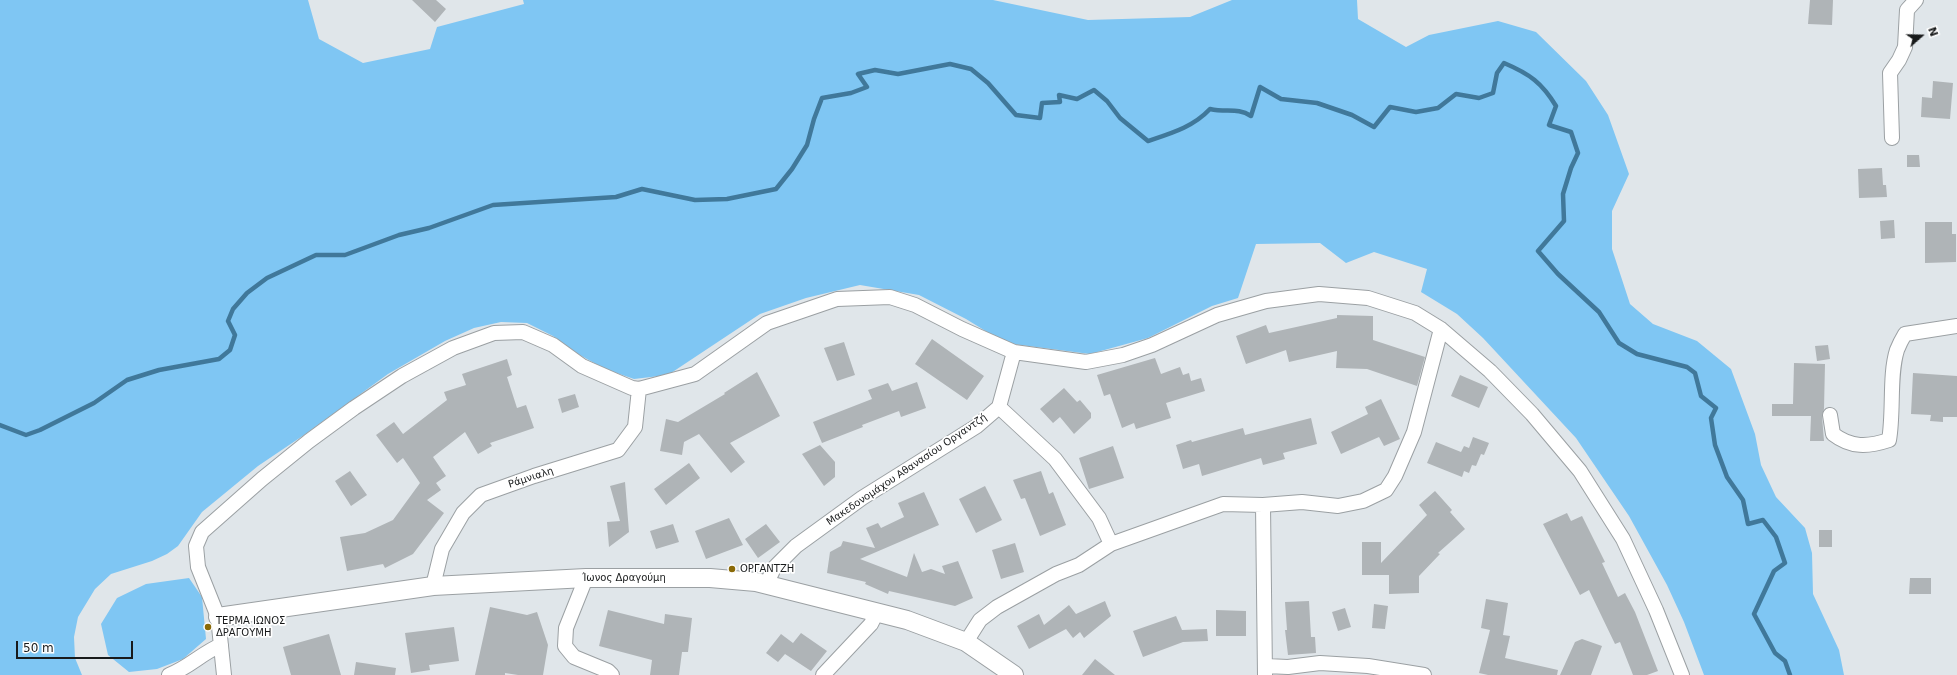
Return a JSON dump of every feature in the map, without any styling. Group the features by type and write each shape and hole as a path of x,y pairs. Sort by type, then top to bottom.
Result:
{"street":[{"path":"1892,138 1890,72 1899,60 1905,47 1907,10 1916,0"},
{"path":"224,675 218,617 198,567 196,546 202,532 262,478 309,441 402,376 447,352 494,333 523,332 553,345 582,366 632,388 639,389 695,374 767,323 837,299 890,297 915,305 962,330 1014,352 1086,362 1123,355 1152,345 1217,315 1266,301 1319,294 1368,298 1415,313 1441,329 1490,371 1527,409 1580,471 1623,539 1656,610 1682,675"},
{"path":"1830,415 1833,434 1844,443 1872,446 1889,440 1892,423 1893,381 1897,351 1905,334 1957,326"},
{"path":"966,642 980,620 997,607 1056,574 1079,564 1111,544 1223,504 1263,505 1302,502 1338,506 1363,501 1386,490 1395,476 1414,432 1441,329"},
{"path":"1014,352 999,407 1055,459 1099,518 1111,544"},
{"name":"Ράμνιαλη","path":"433,586 442,549 463,513 481,495 534,476 618,450 635,427 639,389"},
{"name":"Μακεδονομάχου Αθανασίου Οργαντζή","path":"766,585 774,568 796,546 862,498 976,426 999,407"},
{"path":"1263,505 1266,670 1320,663 1380,667 1424,675"},
{"path":"586,578 566,628 565,646 574,657 608,671 612,675"},
{"name":"Ίωνος Δραγούμη","path":"218,617 433,586 586,578 710,578 766,585 877,612 928,627 966,642 1014,675"},
{"path":"823,675 870,624 877,612"},
{"path":"169,675 181,669 211,649 221,645"}],"shaded area":[{"path":"0,0 308,0 319,39 363,63 430,49 437,27 524,4 523,0 993,0 1088,20 1190,17 1232,0 1357,0 1358,19 1406,47 1429,35 1498,21 1536,32 1586,81 1608,115 1629,174 1612,211 1612,249 1630,304 1653,324 1697,341 1731,369 1755,434 1761,465 1776,497 1805,528 1812,553 1813,594 1839,650 1844,675 1704,675 1684,622 1667,585 1629,516 1576,438 1483,338 1457,314 1421,292 1427,269 1374,252 1346,263 1320,243 1256,244 1238,298 1212,306 1148,338 1090,354 1005,343 966,319 919,295 860,285 806,298 760,314 668,375 634,379 605,369 578,354 553,336 527,323 501,322 474,328 445,341 388,374 304,435 258,466 202,512 178,546 167,554 152,561 111,574 95,589 78,617 74,637 75,658 82,675 0,675"},
{"path":"189,578 202,597 206,639 183,659 157,669 129,672 108,655 101,624 117,598 146,584"}],"building":[{"path":"412,0 436,0 446,9 435,22"},
{"path":"1810,0 1833,0 1832,25 1808,24"},
{"path":"1933,81 1953,83 1950,119 1921,117 1922,97 1932,98"},
{"path":"1907,155 1919,155 1920,167 1907,167"},
{"path":"1882,168 1883,185 1886,185 1887,197 1859,198 1858,169"},
{"path":"1894,220 1895,238 1881,239 1880,221"},
{"path":"1925,222 1952,222 1952,234 1956,234 1956,262 1925,263"},
{"path":"1337,315 1373,316 1373,340 1425,357 1417,386 1367,369 1336,368 1337,351 1289,362 1286,350 1246,364 1236,336 1266,325 1269,333 1337,318"},
{"path":"932,339 984,376 967,400 915,364"},
{"path":"844,342 855,375 837,381 824,348"},
{"path":"1828,345 1830,359 1817,361 1815,346"},
{"path":"1155,358 1161,374 1180,367 1183,375 1189,373 1191,381 1201,378 1205,391 1166,403 1171,418 1136,429 1134,423 1122,428 1110,394 1104,396 1097,375"},
{"path":"507,359 512,375 507,377 517,408 526,405 534,428 490,443 492,446 478,454 465,432 433,457 446,476 436,483 441,490 427,500 444,513 413,554 385,568 383,564 347,571 340,537 365,533 393,520 420,483 403,458 397,463 376,435 394,422 403,434 447,400 444,392 466,385 462,374"},
{"path":"1794,363 1825,364 1824,409 1822,416 1824,441 1810,441 1811,416 1772,416 1772,404 1793,404"},
{"path":"757,372 780,416 730,443 745,462 731,473 699,434 684,442 682,455 660,451 666,419 678,422 725,394 724,393"},
{"path":"1913,373 1957,376 1957,417 1943,417 1943,422 1930,421 1931,415 1911,414"},
{"path":"1460,375 1488,387 1479,408 1451,396"},
{"path":"917,382 926,408 901,417 899,411 862,425 863,427 822,443 813,422 872,399 868,390 888,383 892,391"},
{"path":"1064,388 1077,402 1080,400 1091,413 1091,418 1074,434 1060,417 1053,423 1040,409"},
{"path":"575,394 579,407 562,413 558,399"},
{"path":"1381,399 1400,439 1384,446 1379,437 1341,454 1331,432 1368,414 1365,407"},
{"path":"1311,418 1317,444 1283,453 1285,459 1263,465 1261,458 1202,476 1199,464 1183,469 1176,445 1243,428 1245,435"},
{"path":"1473,437 1489,443 1484,455 1481,454 1476,466 1472,465 1469,473 1464,471 1462,477 1427,463 1436,442 1461,452 1464,446 1469,448"},
{"path":"820,445 835,462 835,477 824,486 802,454"},
{"path":"1113,446 1124,478 1089,489 1079,458"},
{"path":"689,463 700,478 666,505 654,489"},
{"path":"350,471 367,495 351,506 335,481"},
{"path":"1041,471 1049,494 1053,492 1066,525 1040,536 1025,498 1021,499 1013,480"},
{"path":"625,482 629,532 609,547 607,522 620,521 610,486"},
{"path":"985,486 1002,520 976,533 959,499"},
{"path":"1435,491 1452,510 1450,512 1465,529 1438,553 1440,554 1419,576 1419,593 1389,594 1389,575 1362,575 1362,542 1381,542 1381,563 1427,515 1419,505"},
{"path":"924,492 939,525 860,559 907,577 914,553 922,572 931,569 945,574 942,566 958,561 973,598 955,606 889,591 888,594 865,584 866,582 827,573 830,552 841,546 843,541 875,548 866,528 878,523 881,528 904,517 898,503"},
{"path":"1567,513 1571,521 1582,516 1605,562 1602,563 1618,597 1625,593 1635,612 1658,671 1647,675 1633,675 1620,642 1615,644 1589,590 1580,595 1543,524"},
{"path":"729,518 743,545 706,559 695,531"},
{"path":"673,524 679,542 656,549 650,531"},
{"path":"766,524 780,542 758,558 745,539"},
{"path":"1819,530 1832,530 1832,547 1819,547"},
{"path":"1015,543 1024,572 1001,579 992,550"},
{"path":"1910,578 1931,578 1931,594 1909,594"},
{"path":"1486,599 1508,603 1503,635 1510,636 1505,658 1558,670 1557,675 1488,675 1479,673 1490,630 1481,628"},
{"path":"1105,601 1111,616 1084,638 1080,632 1073,638 1066,629 1029,649 1017,626 1039,614 1044,625 1069,605 1076,614"},
{"path":"1309,601 1311,637 1315,637 1316,653 1288,655 1285,630 1287,630 1285,602"},
{"path":"1374,604 1388,606 1385,629 1372,628"},
{"path":"490,607 527,615 537,612 548,645 543,675 518,675 505,673 505,675 475,675"},
{"path":"1345,608 1351,627 1338,631 1332,612"},
{"path":"608,610 664,624 665,614 692,618 688,652 682,652 679,675 650,675 652,660 599,646"},
{"path":"1216,610 1246,611 1246,636 1216,636"},
{"path":"1176,616 1182,630 1207,629 1208,641 1183,642 1143,657 1133,631"},
{"path":"454,627 459,661 429,665 430,670 411,673 405,633"},
{"path":"801,633 827,651 811,671 785,654 778,662 766,653 781,634 793,643"},
{"path":"329,634 341,675 291,675 283,647"},
{"path":"1582,639 1602,646 1591,675 1560,675 1575,642"},
{"path":"1095,659 1115,675 1082,675"},
{"path":"356,662 396,668 395,675 354,675"}],"waterway":[{"path":"0,425 26,435 40,430 94,403 127,380 159,370 219,359 230,350 235,335 228,321 233,309 247,293 267,278 316,255 345,255 399,235 429,228 493,205 616,197 642,189 695,200 727,199 776,189 792,169 807,145 814,119 822,98 851,93 867,87 858,74 875,70 898,74 950,64 971,69 988,83 1016,115 1040,118 1042,103 1060,102 1059,95 1077,99 1094,90 1107,101 1120,118 1148,141 1189,125 1210,109 1236,111 1246,113 1251,116 1260,87 1281,99 1317,103 1352,115 1374,127 1390,107 1416,112 1438,108 1456,94 1479,98 1493,93 1497,73 1504,63 1528,75 1546,91 1556,106 1549,125 1571,132 1578,153 1571,168 1563,194 1564,221 1538,251 1558,274 1599,312 1619,343 1637,354 1687,367 1695,373 1701,396 1716,408 1711,418 1715,445 1727,477 1743,500 1748,524 1763,520 1776,537 1785,563 1774,571 1754,614 1775,653 1785,661 1790,675"}],"place":[{"name":"ΟΡΓΑΝΤΖΗ","path":"732,569"},
{"name":"ΤΕΡΜΑ ΙΩΝΟΣ ΔΡΑΓΟΥΜΗ","path":"208,627"}]}
